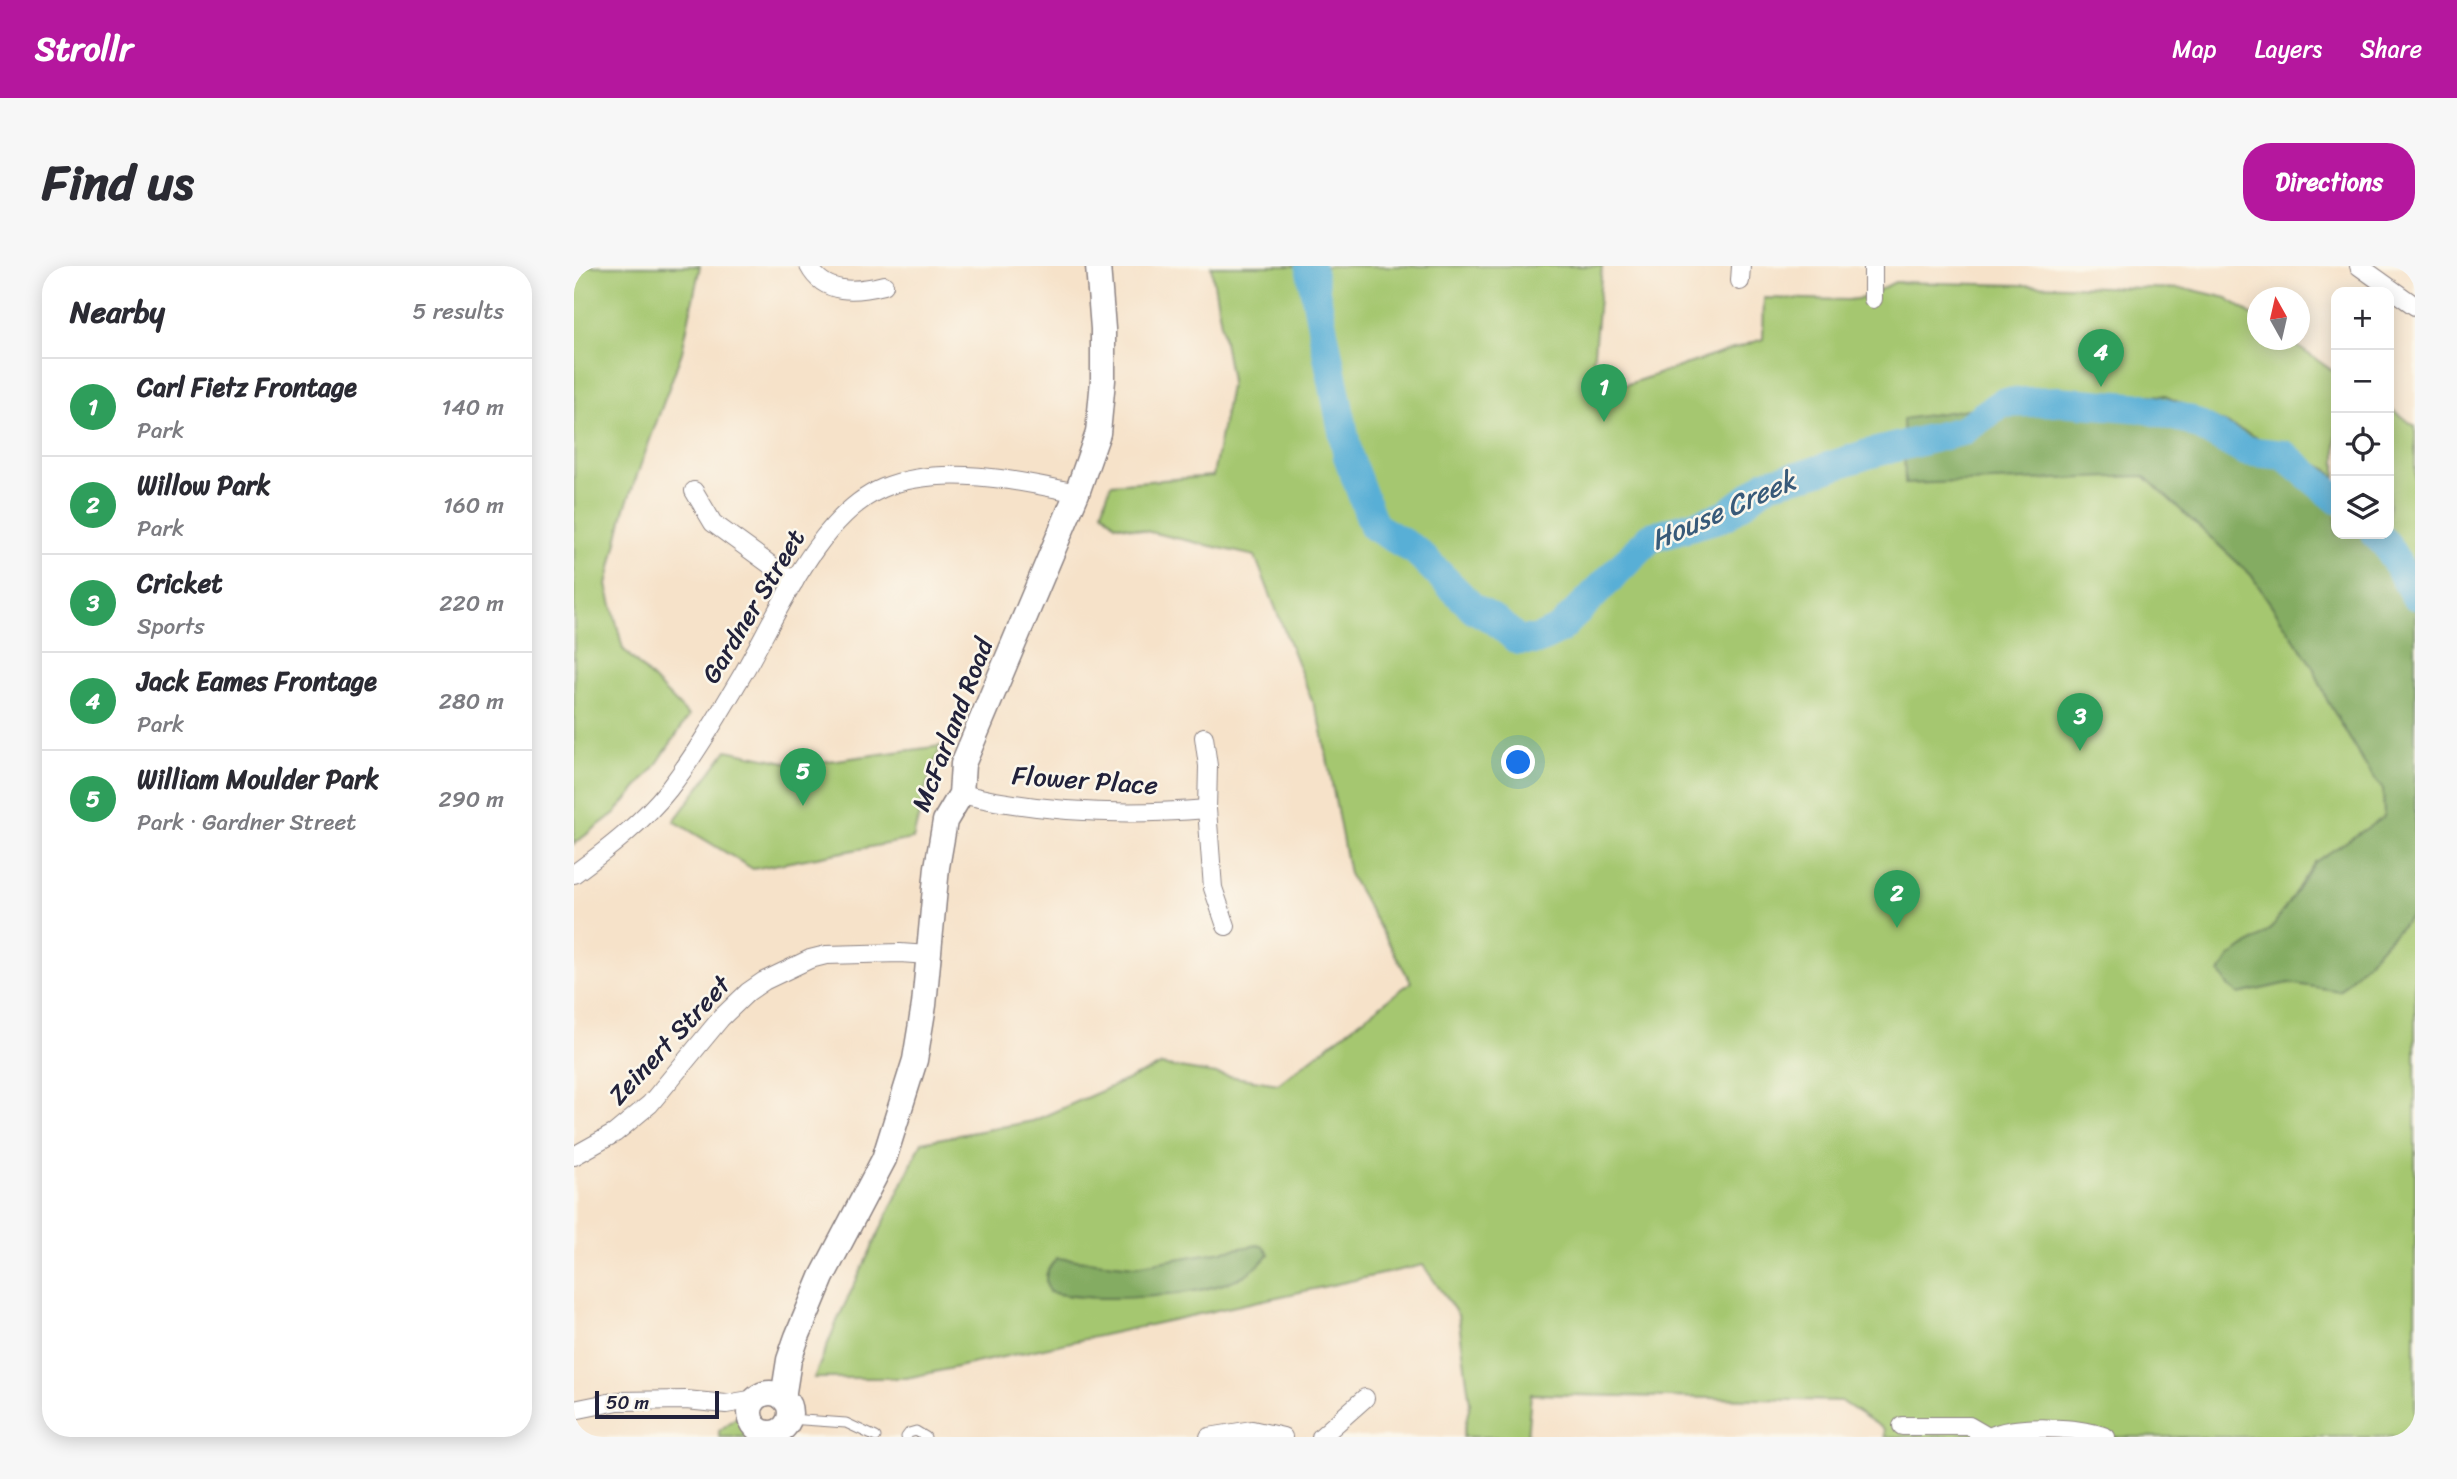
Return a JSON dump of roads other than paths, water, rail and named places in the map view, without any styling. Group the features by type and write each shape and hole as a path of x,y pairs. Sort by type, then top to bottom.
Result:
{"street":[{"path":"809,266 814,277 840,289 850,291 884,285"},
{"name":"McFarland Road","path":"768,1418 822,1277 884,1159 915,1060 945,821 961,794 963,764 1077,493 1098,433 1103,380 1103,329 1098,266"},
{"path":"1873,266 1873,299"},
{"path":"2359,266 2415,306"},
{"name":"Gardner Street","path":"574,874 607,849 651,809 668,789 741,676 794,582 826,535 850,509 880,489 895,483 911,478 951,475 1077,493"},
{"path":"694,491 713,523 794,582"},
{"path":"1204,737 1208,766 1206,809 1213,888 1226,926"},
{"name":"Flower Place","path":"961,794 1055,809 1120,814 1206,809"},
{"name":"Zeinert Street","path":"574,1156 615,1133 650,1104 721,1018 764,981 826,955 928,955"},
{"path":"1321,1437 1365,1398"},
{"path":"574,1410 631,1401 686,1401 726,1404 768,1418"},
{"path":"1902,1426 1969,1426 1989,1437 2012,1430 2043,1428 2097,1433 2106,1437"},
{"path":"1209,1437 1252,1430 1283,1437"}],"lane":[{"path":"768,1418 846,1423 876,1437"},
{"path":"906,1437 916,1431 926,1437"}],"waterway":[{"name":"House Creek","path":"1310,266 1348,456 1374,526 1416,551 1473,608 1496,621 1518,640 1537,640 1560,629 1651,537 1725,516 1768,483 1868,454 1962,431 2002,403 2058,401 2143,408 2189,420 2245,451 2284,455 2331,494"},
{"name":"House Creek","path":"2380,539 2415,595"}],"place":[{"name":"Jack Eames Frontage","path":"2101,387"},
{"name":"Carl Fietz Frontage","path":"1604,422"},
{"name":"Cricket","path":"2080,751"},
{"name":"William Moulder Park","path":"803,806"},
{"name":"Willow Park","path":"1897,928"}]}
